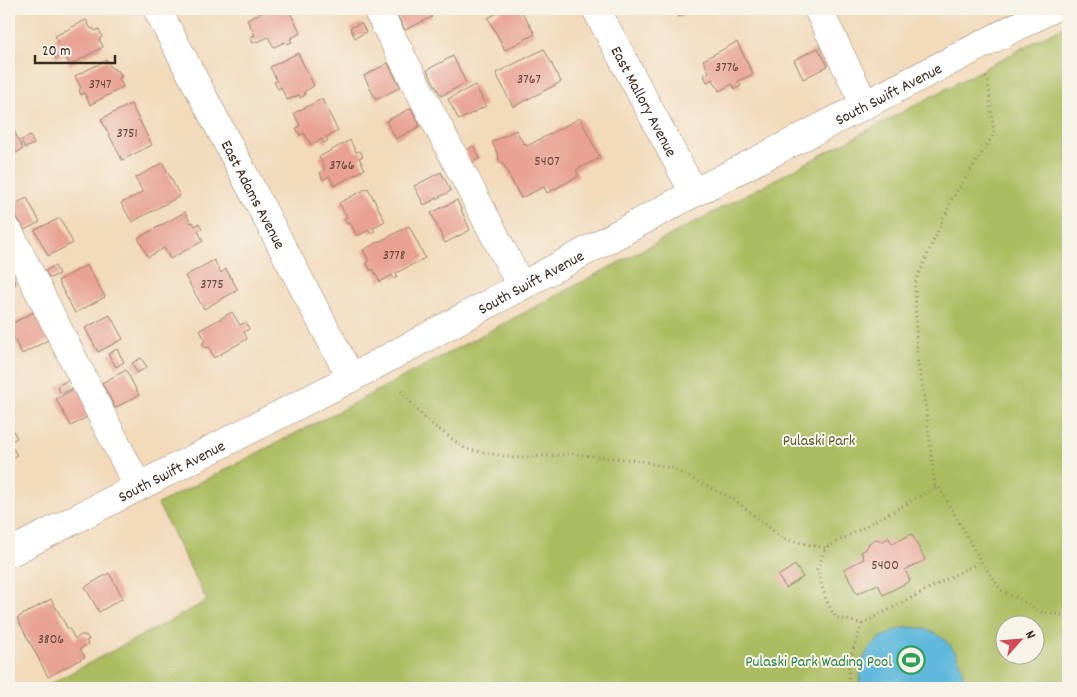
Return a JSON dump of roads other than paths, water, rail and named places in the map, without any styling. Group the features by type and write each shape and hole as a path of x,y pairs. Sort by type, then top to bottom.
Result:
{"street":[{"name":"East Adams Avenue","path":"157,9 351,378"},
{"path":"377,9 521,286"},
{"name":"East Mallory Avenue","path":"596,9 694,193"},
{"path":"818,9 865,105"},
{"name":"South Swift Avenue","path":"9,553 351,378 694,193 1051,9"},
{"path":"9,232 138,487"}],"water":[{"name":"Pulaski Park Wading Pool","path":"908,627 928,630 944,639 960,661 963,688 860,688 862,664 870,647 886,635"}],"place":[{"name":"Pulaski Park Wading Pool","path":"911,660"}],"park label":[{"name":"Pulaski Park","path":"819,439"}]}
